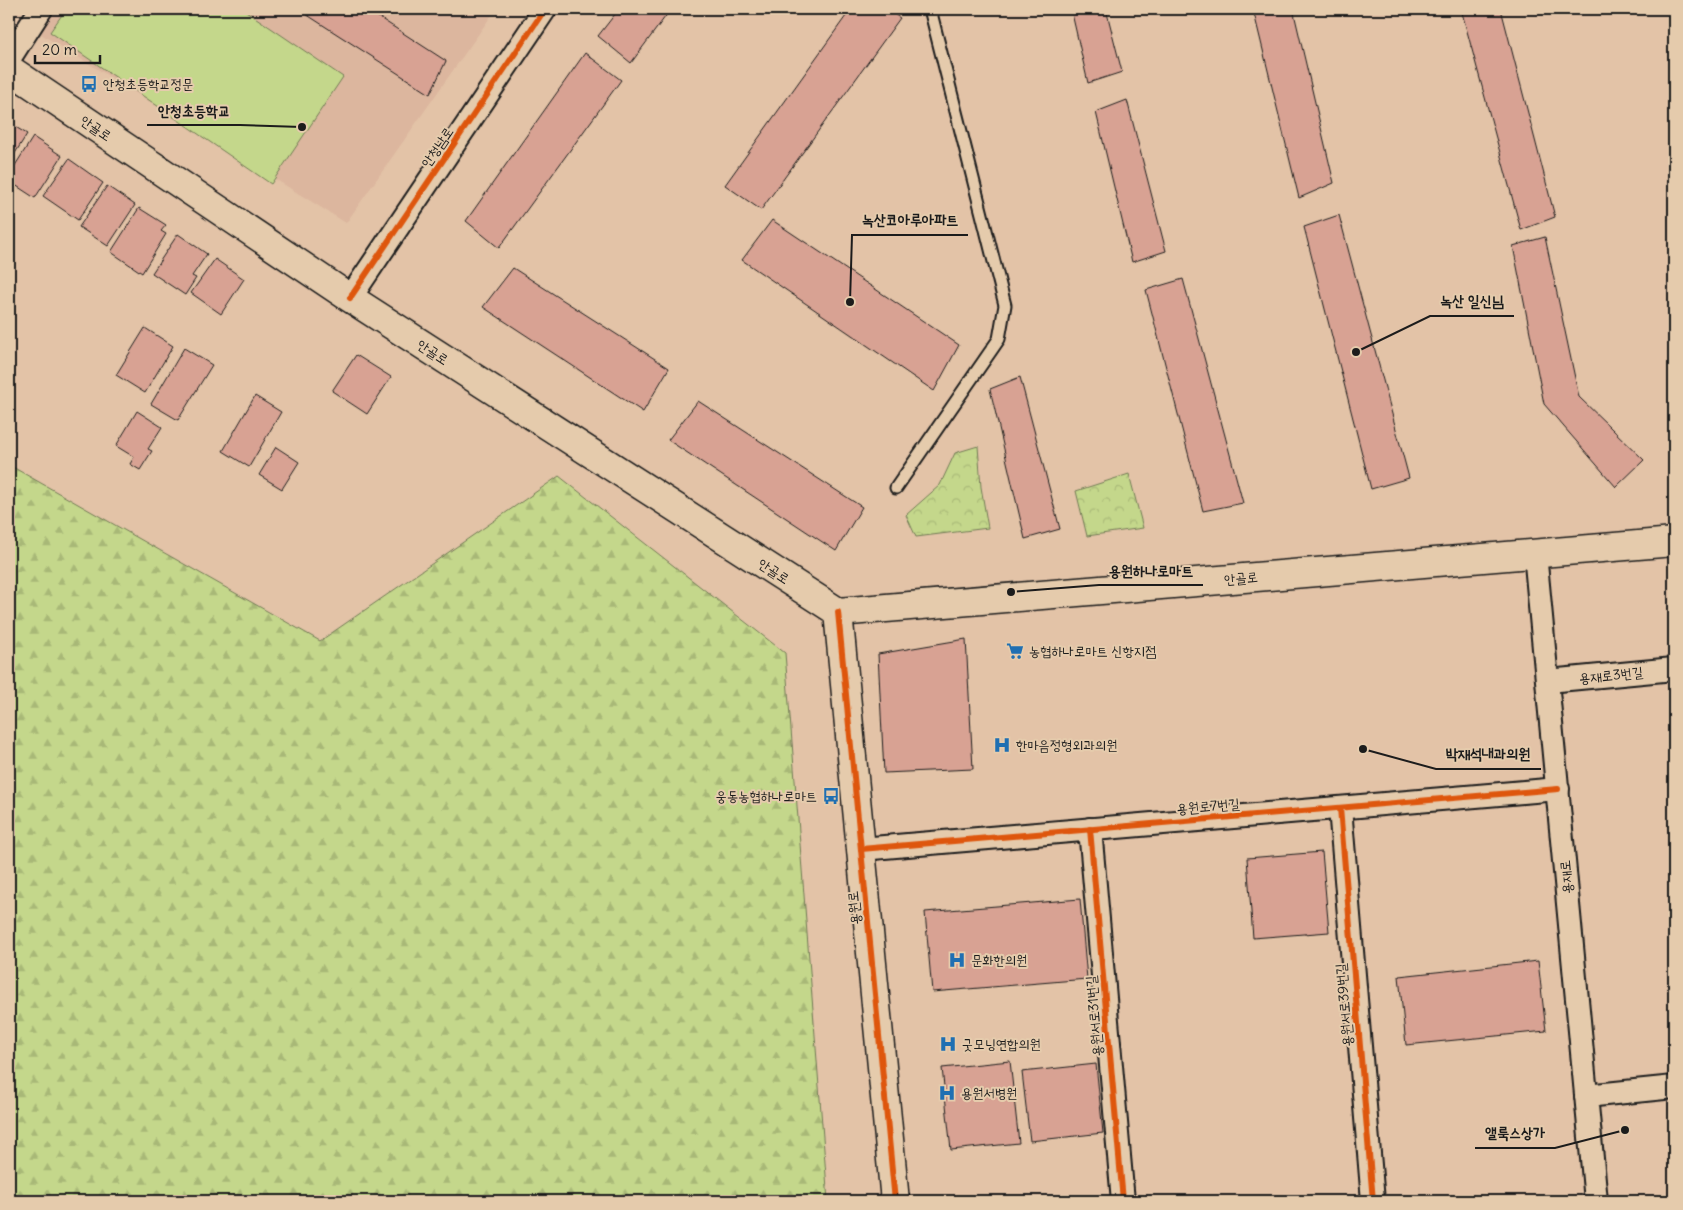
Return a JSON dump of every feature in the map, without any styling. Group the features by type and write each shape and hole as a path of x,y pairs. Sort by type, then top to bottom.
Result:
{"main road":[{"name":"안골로","path":"9,69 350,298 838,612 1674,542"},
{"name":"용원로","path":"838,612 895,1201"}],"street":[{"path":"9,59 42,9"},
{"name":"안청남로","path":"350,298 545,9"},
{"name":"용재로","path":"1536,553 1596,1201"},
{"name":"용재로3번길","path":"1548,681 1674,669"},
{"name":"용원로7번길","path":"861,849 1558,789"},
{"name":"용원서로39번길","path":"1340,808 1373,1201"},
{"name":"용원서로31번길","path":"1090,829 1123,1201"},
{"path":"1586,1096 1674,1087"}],"lane":[{"path":"896,488 999,339 1005,306 930,9"}],"shaded area":[{"path":"51,9 496,9 346,223 36,31"}],"green space":[{"path":"66,9 243,9 343,77 271,184 50,32"},
{"path":"978,446 981,487 988,528 916,537 906,515 940,485 955,453"},
{"path":"9,465 320,641 559,476 785,653 828,1201 9,1201"},
{"path":"1129,474 1143,528 1087,536 1076,491"}],"building":[{"path":"298,9 366,9 446,61 430,94"},
{"path":"619,9 671,9 631,63 598,36"},
{"path":"851,9 886,9 900,18 761,210 725,185"},
{"path":"1071,9 1106,9 1122,72 1088,83"},
{"path":"1253,9 1293,9 1334,183 1299,198"},
{"path":"1461,9 1501,9 1555,217 1521,230"},
{"path":"585,53 621,80 499,248 466,221"},
{"path":"1127,100 1166,251 1132,262 1096,112"},
{"path":"9,123 27,134 9,163"},
{"path":"33,137 62,156 35,198 9,181 9,175"},
{"path":"69,159 103,183 78,220 43,196"},
{"path":"107,186 135,205 108,246 79,227"},
{"path":"139,208 166,225 161,231 166,234 142,273 111,252"},
{"path":"1339,215 1409,478 1371,489 1304,227"},
{"path":"772,220 959,345 934,391 742,260"},
{"path":"178,234 207,254 192,276 196,278 185,295 152,273"},
{"path":"1545,237 1579,397 1644,460 1616,487 1544,404 1513,246"},
{"path":"215,259 244,279 221,314 191,293"},
{"path":"513,268 669,368 643,412 483,307"},
{"path":"1183,279 1243,503 1203,511 1146,290"},
{"path":"145,328 173,346 145,393 116,375"},
{"path":"184,348 212,365 178,420 151,404"},
{"path":"356,355 391,377 367,414 332,391"},
{"path":"1020,377 1060,529 1025,539 990,389"},
{"path":"255,396 281,412 249,467 223,451"},
{"path":"698,401 862,507 836,551 668,440"},
{"path":"137,411 162,427 148,449 152,451 140,470 130,464 134,457 116,446"},
{"path":"276,447 299,462 282,489 259,475"},
{"path":"966,639 973,769 884,773 878,654"},
{"path":"1322,852 1329,932 1253,938 1247,858"},
{"path":"1080,899 1087,979 932,992 925,912"},
{"path":"1538,961 1546,1031 1406,1045 1399,976"},
{"path":"1010,1061 1019,1143 951,1150 942,1068"},
{"path":"1096,1064 1103,1133 1030,1141 1022,1072"}],"cycle path":[{"path":"350,298 545,9"},
{"path":"838,612 895,1201"},
{"path":"861,849 1558,789"},
{"path":"1340,808 1373,1201"},
{"path":"1090,829 1123,1201"}],"place":[{"name":"안청초등학교정문","path":"89,84"},
{"name":"안청초등학교","path":"302,127"},
{"name":"녹산코아루아파트","path":"850,302"},
{"name":"녹산 일신님","path":"1356,352"},
{"name":"용원하나로마트","path":"1011,592"},
{"name":"농협하나로마트 신항지점","path":"1015,651"},
{"name":"한마음정형외과의원","path":"1002,745"},
{"name":"박재석내과의원","path":"1363,749"},
{"name":"웅동농협하나로마트","path":"831,796"},
{"name":"문화한의원","path":"957,960"},
{"name":"굿모닝연합의원","path":"948,1044"},
{"name":"용원서병원","path":"947,1093"},
{"name":"앨룩스상가","path":"1625,1130"}]}
